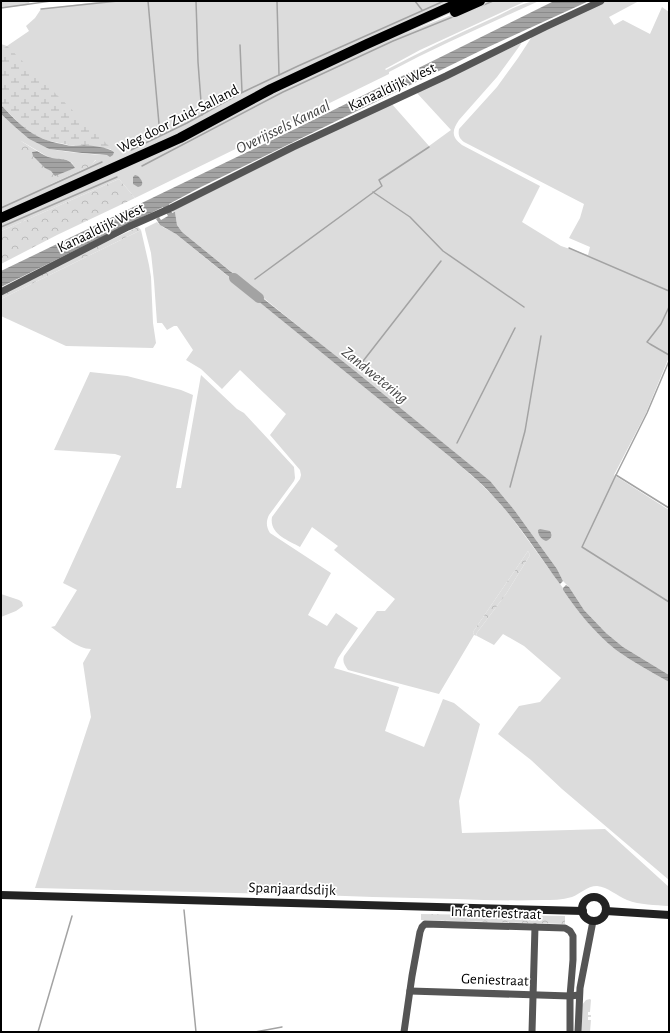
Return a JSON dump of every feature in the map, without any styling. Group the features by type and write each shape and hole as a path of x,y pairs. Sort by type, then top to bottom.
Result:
{"main road":[{"name":"Weg door Zuid-Salland","path":"1,218 180,138 271,89 463,1"},
{"name":"Weg door Zuid-Salland","path":"367,44 427,24 480,1"}],"street":[{"name":"Kanaaldijk West","path":"1,292 293,147 446,76 601,1"},
{"name":"Spanjaardsdijk","path":"1,896 583,911"},
{"path":"597,898 604,903 606,911 603,918 593,921 586,918 583,907 588,900 597,898"},
{"path":"606,911 669,915"},
{"path":"578,1032 579,995 593,921"},
{"name":"Infanteriestraat","path":"410,991 422,927 425,924 535,927 565,928 570,931 573,936 570,996"},
{"path":"532,1032 535,927"},
{"path":"404,1032 410,991"},
{"name":"Geniestraat","path":"410,991 570,996 579,995"},
{"path":"570,996 570,1032"}],"green space":[{"path":"1,1 30,1 28,5 1,8"},
{"path":"105,1 455,1 262,88 161,143 1,213 1,114 29,139 49,149 100,155 107,155 114,152 7,47 1,50 1,44 7,46 29,31 26,26 35,18 41,9","holes":["21,141 50,158 67,160 96,160 90,166 48,184"]},
{"path":"486,1 526,1 420,50 385,69 386,70 514,8 527,3 539,1 426,53 389,72 389,74 135,198 119,179 1,231 1,222 266,94 381,43"},
{"path":"607,1 639,1 609,17 614,25 623,20 650,34 662,7 669,12 669,357 646,413 614,475 669,510 669,675 623,647 606,633 584,610 569,587 563,581 557,569 515,511 454,452 182,232 177,225 175,212 172,211 238,177 391,103 429,146 451,130 416,92 521,43 497,77 459,120 454,130 454,136 462,145 540,186 522,222 561,246 588,255 590,247 569,238 580,218 584,204 464,142 460,138 459,129 497,87 533,35"},
{"path":"7,46 112,149 83,145 75,146 49,141 36,136 23,127 1,105 1,50"},
{"path":"21,141 37,151 32,152 43,165 52,171 68,171 75,168 72,163 67,160 96,159 91,166 48,184 13,150"},
{"path":"119,179 135,198 57,235 1,264 1,231"},
{"path":"157,222 176,234 479,482 509,514 563,590 594,629 616,650 635,663 669,682 669,880 562,789 531,760 498,734 519,706 540,702 561,678 524,646 503,634 494,645 476,634 506,594 530,555 528,551 473,632 474,635 439,694 348,670 344,662 344,656 377,611 385,611 395,599 334,550 338,546 312,527 300,547 280,536 273,528 272,517 300,479 301,475 300,470 270,435 286,414 240,370 222,389 201,369 186,360 193,350 177,326 167,330 162,323 157,323 151,253 145,228"},
{"path":"138,227 141,230 1,299 1,294"},
{"path":"141,230 151,277 153,323 156,343 153,348 66,346 1,316 1,299"},
{"path":"90,372 127,376 181,390 193,395 176,488 181,488 201,375 237,409 244,413 294,467 294,481 269,515 267,526 270,533 331,573 308,615 327,626 336,613 358,628 338,658 334,668 399,687 385,731 424,747 443,699 454,703 480,724 459,801 462,833 605,829 669,887 669,906 632,902 605,888 597,886 590,887 572,897 553,900 394,898 35,888 91,717 83,663 91,649 81,647 51,627 55,626 77,590 63,583 121,456 115,454 54,450"},
{"path":"528,551 530,555 506,594 476,634 477,636 474,635 473,632"},
{"path":"1,594 19,600 22,602 23,606 16,611 1,617"},
{"path":"421,914 565,916 565,924 421,920"},
{"path":"590,999 590,1012 588,1012 588,1015 591,1015 591,1017 588,1017 588,1020 591,1020 590,1032 582,1032 582,1005 586,1000"}],"shaded area":[{"path":"554,1 589,1 484,49 169,204 172,213 175,212 177,225 182,232 246,284 243,288 176,234 160,225 156,219 159,217 161,220 168,216 163,207 1,287 1,271 295,129"},
{"path":"1,105 21,125 43,139 70,146 84,145 104,148 114,152 113,155 110,157 107,155 49,149 29,139 15,127 1,114"},
{"path":"37,151 50,158 68,161 73,164 75,168 55,176 33,156 32,152"},
{"path":"135,175 141,180 141,186 138,187 133,184 133,177"},
{"path":"250,288 490,481 515,511 557,569 563,581 560,584 511,516 483,485 247,292"},
{"path":"540,529 550,531 550,538 546,541 541,538 538,532"},
{"path":"566,585 569,587 584,610 606,633 623,647 669,675 669,682 622,654 601,637 563,590"}],"waterway":[{"path":"1,8 51,1"},
{"path":"41,9 118,1"},
{"path":"148,1 160,135"},
{"path":"196,1 198,62 202,115"},
{"path":"277,1 279,75"},
{"path":"415,1 422,10"},
{"path":"131,150 187,123 239,94 444,1"},
{"path":"481,6 493,1"},
{"path":"142,166 283,92 393,41 455,16"},
{"path":"240,45 242,92"},
{"path":"255,279 382,186 379,180 429,147"},
{"path":"1,208 102,162"},
{"path":"1,227 117,177"},
{"path":"373,192 410,217 443,251 524,307"},
{"path":"569,248 669,291"},
{"path":"360,365 441,261"},
{"name":"Zandwetering","path":"234,278 259,298"},
{"path":"669,307 661,324 647,342 669,355"},
{"path":"457,443 515,328"},
{"path":"510,487 525,431 541,336"},
{"path":"669,361 647,413 582,547 669,602"},
{"path":"616,475 669,508"},
{"path":"184,910 196,1032"},
{"path":"38,1032 72,916"},
{"path":"255,1032 282,1027"}],"water label":[{"name":"Overijssels Kanaal","path":"283,127"}]}
